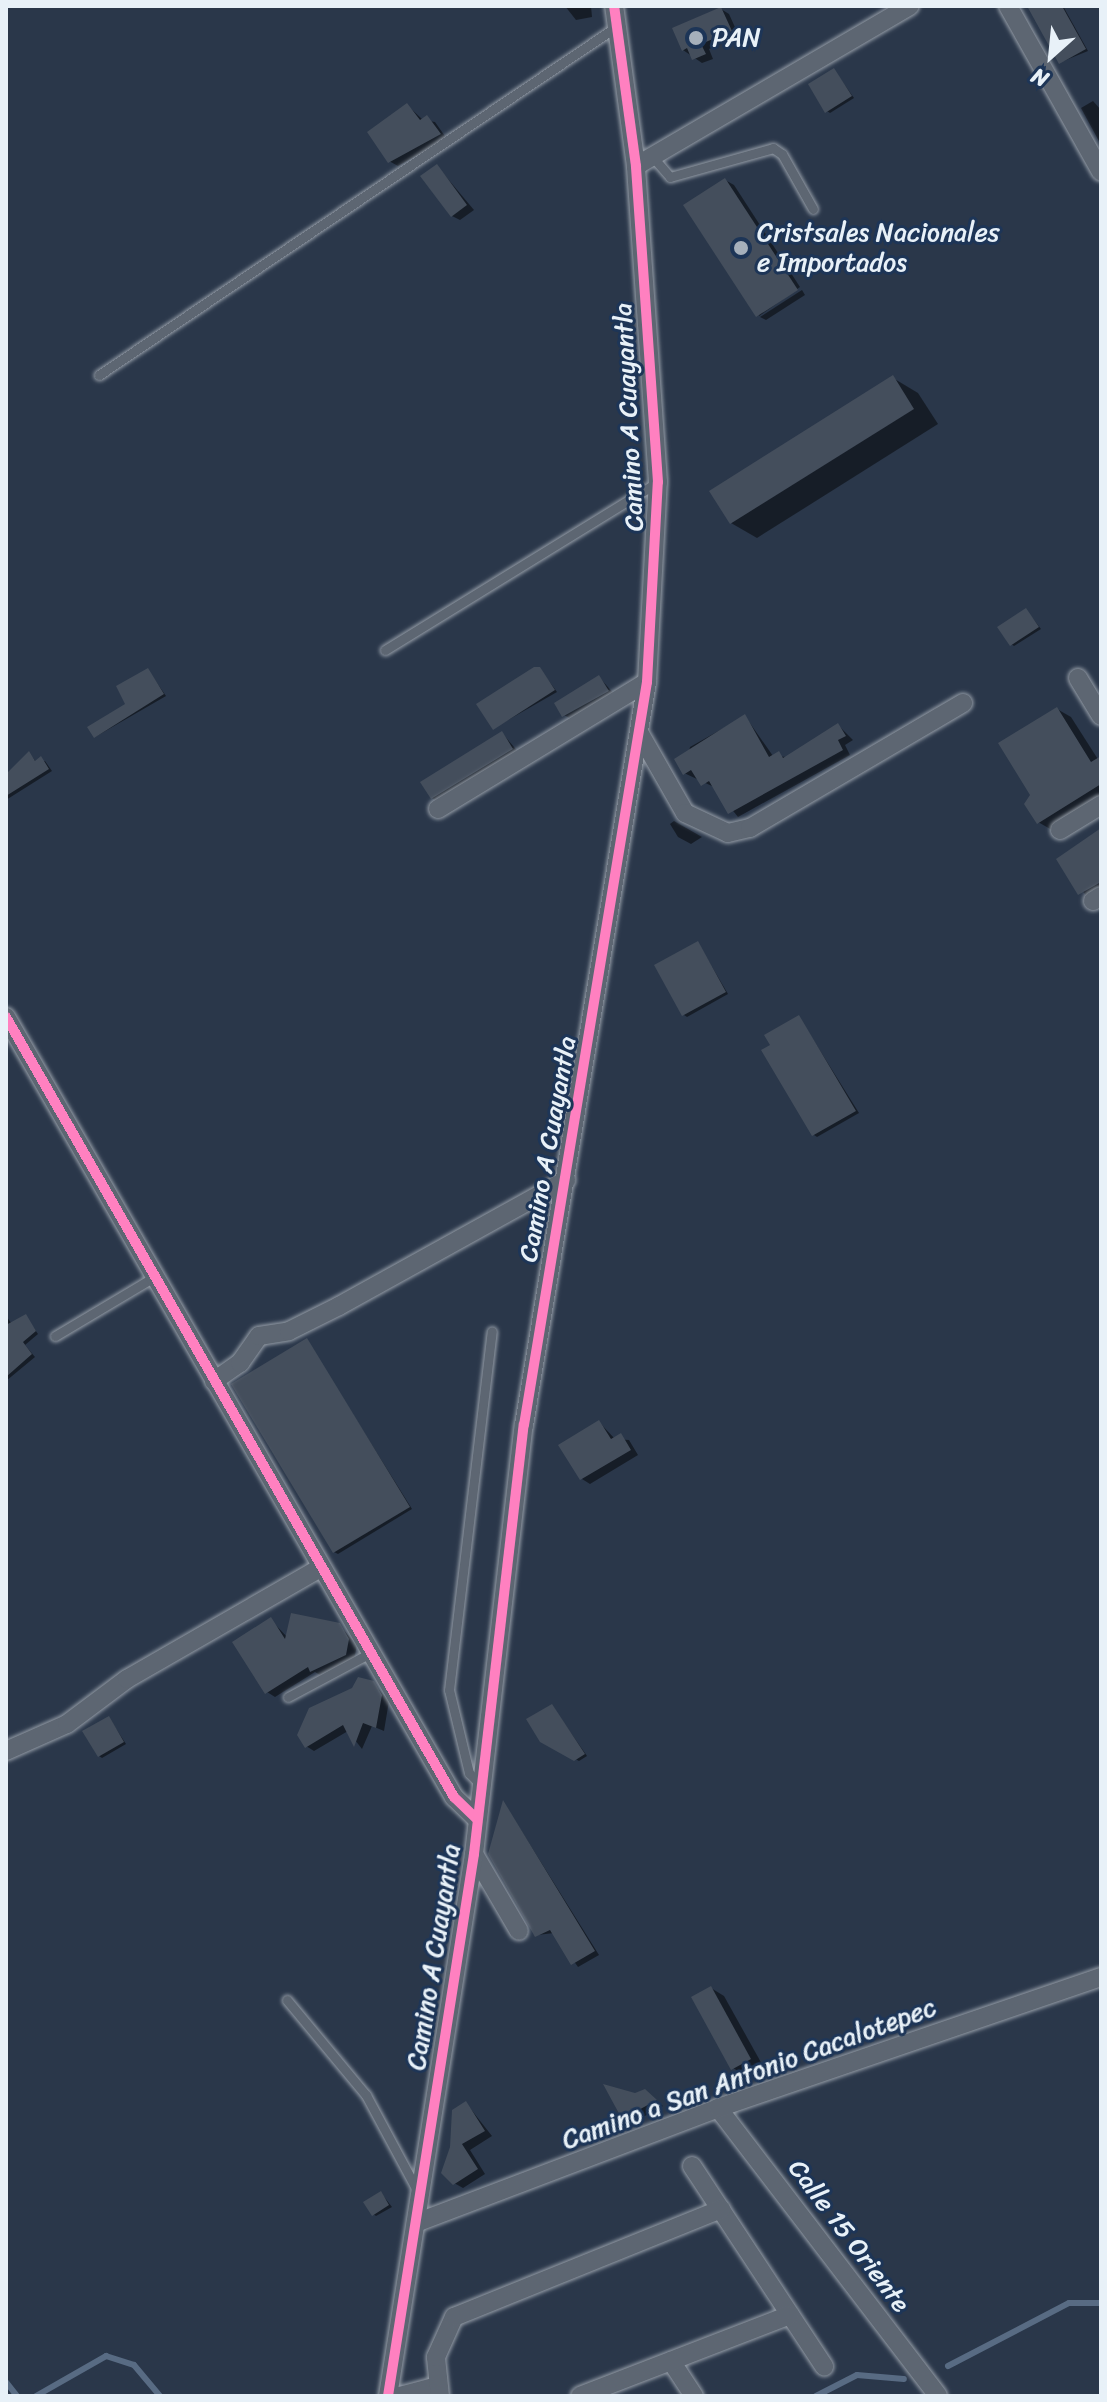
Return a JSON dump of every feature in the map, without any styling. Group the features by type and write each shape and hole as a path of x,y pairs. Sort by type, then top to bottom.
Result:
{"street":[{"name":"Camino A Cuayantla","path":"388,2396 474,1854 479,1783 524,1425 647,682 658,482 644,160 614,6"},
{"path":"644,160 910,6"},
{"path":"1008,6 1101,172"},
{"path":"1078,678 1101,716"},
{"path":"438,809 647,682"},
{"path":"640,734 685,813 728,833 750,828 963,703"},
{"path":"1060,830 1101,805"},
{"path":"6,1017 14,1047 154,1277 454,1797 477,1819"},
{"path":"214,1381 240,1363 259,1336 289,1331 339,1306 566,1180"},
{"path":"6,1751 67,1724 127,1679 320,1568"},
{"path":"474,1854 519,1931"},
{"name":"Camino a San Antonio Cacalotepec","path":"416,2223 718,2108 1101,1977"},
{"name":"Calle 15 Oriente","path":"718,2108 938,2396"},
{"path":"692,2166 824,2366"},
{"path":"400,2396 439,2391 436,2357 454,2317 721,2209"},
{"path":"580,2396 790,2315"},
{"path":"671,2361 694,2396"}],"lane":[{"path":"99,375 616,27"},
{"path":"644,160 670,177 773,148 782,154 813,209"},
{"path":"385,650 658,482"},
{"path":"55,1336 154,1277"},
{"path":"479,1783 469,1773 449,1690 492,1332"},
{"path":"288,1697 370,1653"},
{"path":"287,2000 366,2095 421,2197"}],"building":[{"path":"1027,6 1062,6 1086,49 1059,64"},
{"name":"PAN","path":"721,7 732,31 701,44 706,54 692,60 687,48 682,51 672,28"},
{"path":"834,68 852,96 825,113 808,84"},
{"path":"407,103 420,120 427,115 441,134 388,163 367,132"},
{"path":"437,164 467,205 451,217 420,176"},
{"name":"Cristsales Nacionales e Importados","path":"725,178 798,290 756,317 683,205"},
{"path":"893,375 914,409 730,524 709,491"},
{"path":"1026,608 1039,627 1010,646 997,627"},
{"path":"534,667 540,667 555,690 493,730 476,704"},
{"path":"148,668 164,694 94,738 87,727 125,704 116,686"},
{"path":"599,675 609,691 562,717 554,703"},
{"path":"1057,707 1091,762 1101,756 1101,784 1037,824 1024,804 1030,795 998,743"},
{"path":"745,714 769,757 779,751 783,758 838,723 846,736 838,740 843,750 728,814 709,781 701,786 691,770 683,775 674,759"},
{"path":"502,731 513,749 431,799 420,782"},
{"path":"29,751 35,761 41,756 49,769 6,796 6,774"},
{"path":"1101,828 1101,882 1078,895 1056,859"},
{"path":"698,941 726,992 682,1016 654,965"},
{"path":"799,1015 856,1111 812,1136 761,1050 770,1045 764,1035"},
{"path":"26,1314 36,1331 23,1342 32,1354 6,1377 6,1325"},
{"path":"307,1338 410,1507 333,1553 231,1384"},
{"path":"599,1420 611,1439 621,1433 631,1450 580,1480 558,1445"},
{"path":"291,1613 340,1623 349,1639 346,1655 310,1672 308,1667 265,1694 232,1642 271,1617 285,1639"},
{"path":"358,1677 374,1681 382,1695 376,1728 363,1723 354,1747 343,1725 305,1748 297,1735 309,1708 352,1688"},
{"path":"552,1704 585,1754 574,1761 540,1742 526,1719"},
{"path":"109,1716 124,1742 98,1757 82,1731"},
{"path":"503,1800 595,1951 571,1965 550,1930 535,1937 488,1854"},
{"path":"711,1986 751,2059 731,2070 691,1997"},
{"path":"603,2084 635,2093 645,2089 657,2100 622,2119"},
{"path":"466,2101 485,2131 462,2144 478,2169 453,2185 441,2173 450,2147 452,2110"},
{"path":"381,2191 389,2205 372,2216 363,2202"}],"waterway":[{"path":"948,2366 1069,2303 1101,2303"},
{"path":"36,2396 106,2356 134,2365 160,2396"},
{"path":"816,2396 857,2375 904,2379"},
{"path":"6,2382 17,2396"}],"cycle path":[{"path":"388,2396 474,1854 524,1425 647,682 658,482 636,166 614,6"},
{"path":"6,1017 454,1797 477,1819"}],"place":[{"name":"PAN","path":"696,38"},
{"name":"Cristsales Nacionales e Importados","path":"741,248"}]}
